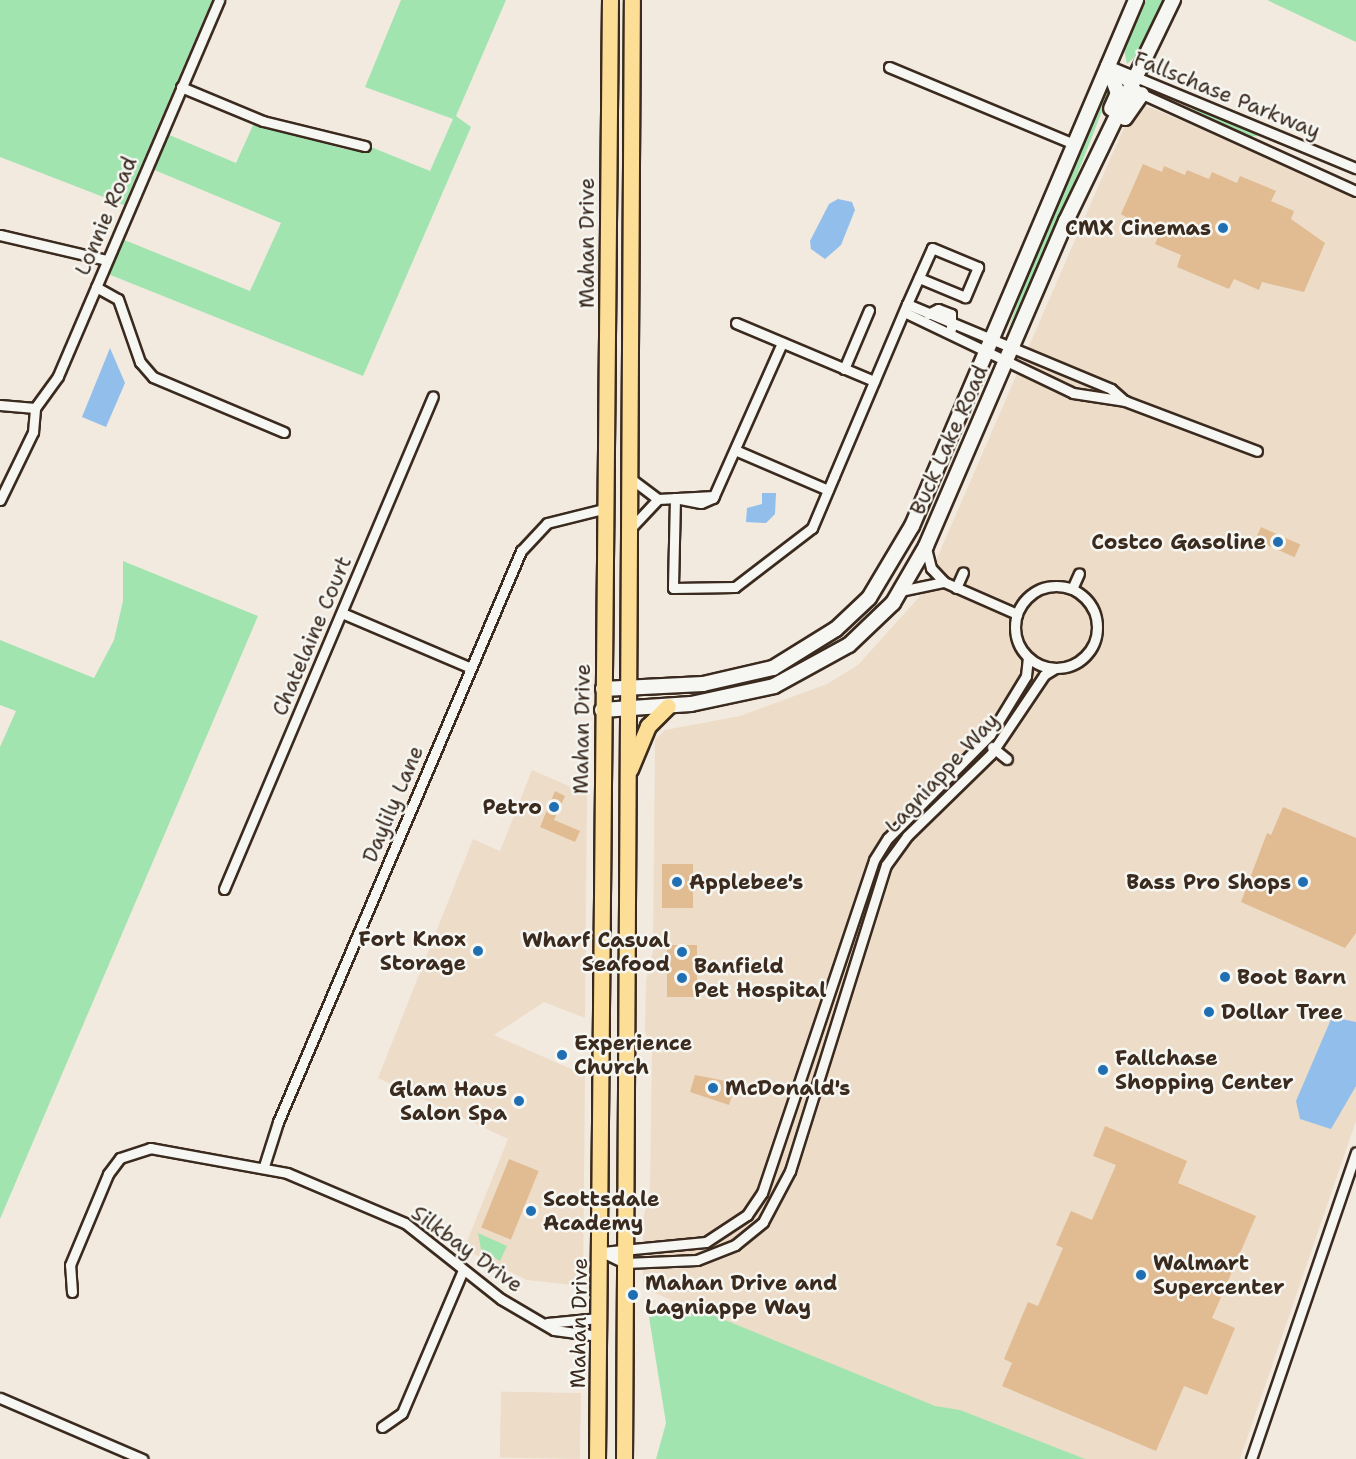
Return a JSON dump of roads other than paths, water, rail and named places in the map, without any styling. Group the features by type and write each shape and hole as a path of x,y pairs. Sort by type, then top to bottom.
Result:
{"main road":[{"name":"Mahan Drive","path":"597,1459 602,1252 600,1009 602,710 607,508 610,0"},
{"name":"Mahan Drive","path":"624,1459 632,0"},
{"name":"Buck Lake Road","path":"603,689 703,684 773,668 844,621 883,580 912,526 1136,0"},
{"name":"Buck Lake Road","path":"602,710 668,706 732,698 813,669 849,645 900,591 926,546 1066,221 1137,85 1173,0"},
{"path":"1066,221 1065,203 1118,93 1108,66"},
{"path":"607,349 619,354 630,380"},
{"path":"627,778 648,726 668,706"},
{"path":"600,1009 610,1011 626,1030"}],"street":[{"name":"Lonnie Road","path":"35,408 57,376 219,0"},
{"path":"889,66 1074,144"},
{"name":"Fallschase Parkway","path":"1108,66 1137,85 1263,150 1356,191"},
{"name":"Fallschase Parkway","path":"1137,85 1272,131 1356,168"},
{"path":"181,87 263,121 365,146"},
{"path":"1263,150 1272,131"},
{"path":"0,235 107,260"},
{"path":"675,498 673,588 735,587 812,528 874,381 932,248 978,267 965,297 919,278"},
{"path":"96,286 118,299 140,362 153,377 284,432"},
{"path":"906,308 951,329 993,338 1111,389 1125,401"},
{"path":"906,308 928,314 986,353 1073,393 1125,401 1257,451"},
{"path":"844,369 869,310"},
{"path":"736,324 874,381"},
{"path":"630,478 658,499 675,498 701,503 714,496 782,343"},
{"name":"Chatelaine Court","path":"224,888 433,396"},
{"path":"0,405 35,408 33,432 0,500"},
{"path":"735,450 828,490"},
{"path":"628,532 658,499"},
{"name":"Daylily Lane","path":"264,1166 278,1122 471,668 533,534 564,516 607,508"},
{"path":"926,546 931,568 944,582 1017,614"},
{"path":"956,588 963,572"},
{"path":"1072,589 1078,573"},
{"path":"900,591 944,582"},
{"path":"1046,587 1072,589 1093,608 1096,635 1081,659 1054,668 1028,657 1015,633 1017,614 1033,593 1046,587"},
{"path":"342,613 471,668"},
{"name":"Lagniappe Way","path":"602,1252 625,1246 706,1242 747,1215 762,1193 841,958 881,849 984,741 1017,693 1028,657"},
{"name":"Lagniappe Way","path":"602,1252 625,1263 678,1263 715,1255 763,1222 790,1171 855,961 892,855 995,750 1044,675 1054,668"},
{"path":"984,741 1007,759"},
{"path":"881,849 892,855"},
{"path":"841,958 855,961"},
{"path":"805,1066 821,1072"},
{"name":"Silkbay Drive","path":"72,1292 70,1265 108,1174 120,1158 150,1148 264,1166 405,1223 501,1299 562,1332 599,1336"},
{"path":"1251,1459 1356,1152"},
{"path":"382,1427 402,1413 463,1270"},
{"path":"547,1323 599,1318"},
{"path":"0,1398 142,1459"}],"water":[{"path":"838,199 852,202 855,210 841,245 825,259 811,249 810,241 829,204"},
{"path":"110,348 125,383 106,427 82,417"},
{"path":"762,493 776,493 775,514 766,523 746,522 747,508 762,504"},
{"path":"1332,1017 1356,1022 1356,1086 1331,1129 1300,1119 1296,1101"}],"place":[{"name":"CMX Cinemas","path":"1223,228"},
{"name":"Costco Gasoline","path":"1278,542"},
{"name":"Petro","path":"554,807"},
{"name":"Applebee's","path":"677,882"},
{"name":"Bass Pro Shops","path":"1303,882"},
{"name":"Fort Knox Storage","path":"478,951"},
{"name":"Wharf Casual Seafood","path":"682,952"},
{"name":"Boot Barn","path":"1225,977"},
{"name":"Banfield Pet Hospital","path":"682,978"},
{"name":"Dollar Tree","path":"1209,1012"},
{"name":"Experience Church","path":"562,1055"},
{"name":"Fallchase Shopping Center","path":"1103,1070"},
{"name":"McDonald's","path":"713,1088"},
{"name":"Glam Haus Salon Spa","path":"519,1101"},
{"name":"Scottsdale Academy","path":"531,1211"},
{"name":"Walmart Supercenter","path":"1141,1275"},
{"name":"Mahan Drive and Lagniappe Way","path":"633,1295"}]}
